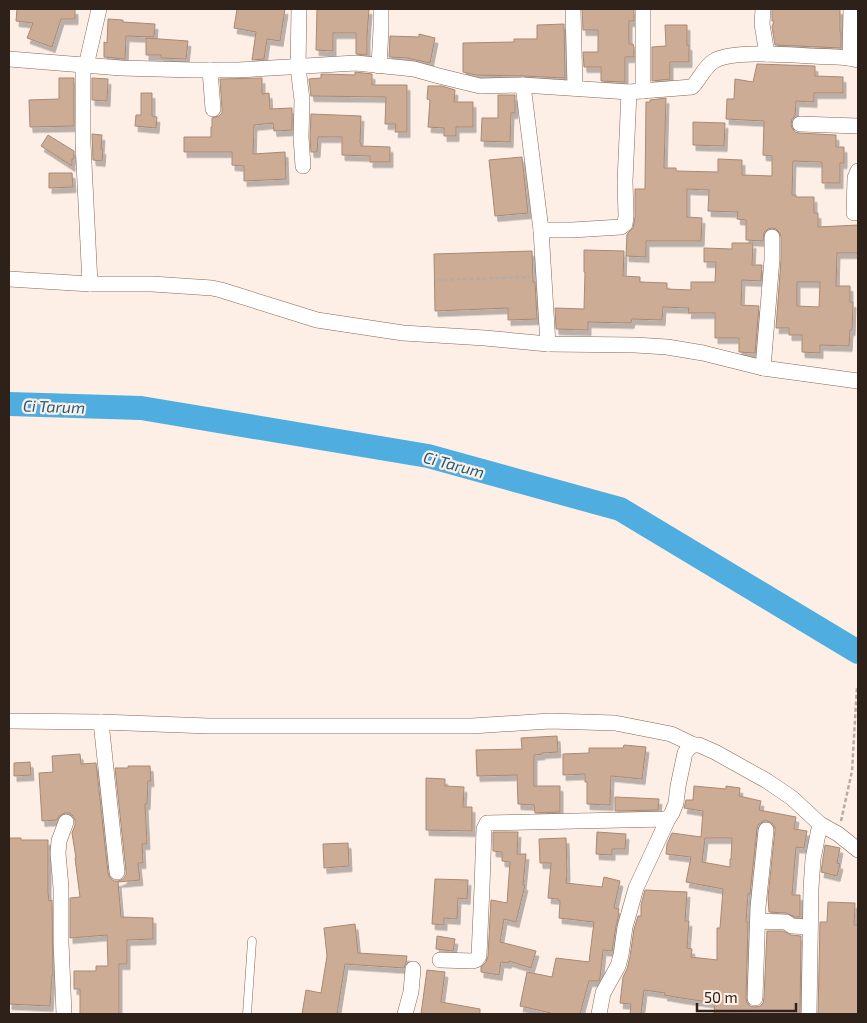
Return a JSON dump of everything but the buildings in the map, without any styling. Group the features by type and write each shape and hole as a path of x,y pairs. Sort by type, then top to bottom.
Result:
{"street":[{"path":"90,284 83,143 84,66 99,9"},
{"path":"299,9 298,67 302,100 303,166"},
{"path":"379,66 381,9"},
{"path":"573,9 575,88"},
{"path":"541,230 620,227 625,224 625,181 636,92 642,9"},
{"path":"763,9 762,24 767,54"},
{"path":"9,59 84,66 210,70 356,63 414,69 480,86 523,85 636,92 692,87 708,65 714,60 729,56 767,54 854,59 851,9"},
{"path":"210,70 213,109"},
{"path":"523,85 541,230 548,344"},
{"path":"800,124 858,126"},
{"path":"854,213 855,178 858,172"},
{"path":"763,368 772,259 772,237"},
{"path":"9,279 212,288 317,320 403,333 548,344 667,347 703,353 763,368 858,381"},
{"path":"9,721 209,726 472,726 550,721 615,723 671,734 694,745 699,745 716,752 767,781 792,798 820,824 838,834 858,850"},
{"path":"101,722 117,872"},
{"path":"599,1014 603,993 618,966 625,927 636,888 676,803 685,753 694,745"},
{"path":"440,960 473,961 478,956 484,829 487,824 668,819"},
{"path":"64,1014 60,942 61,888 58,853 59,841 66,822"},
{"path":"809,1014 811,888 813,859 820,824"},
{"path":"755,998 761,873 766,830"},
{"path":"758,921 786,922 792,926 810,927"},
{"path":"405,1014 411,992 413,969"}],"lane":[{"path":"247,1014 252,941"}],"path":[{"path":"437,280 544,276"},
{"path":"838,834 852,770 857,686"}],"waterway":[{"name":"Ci Tarum","path":"9,404 141,408 428,456 620,509 858,652"}]}
